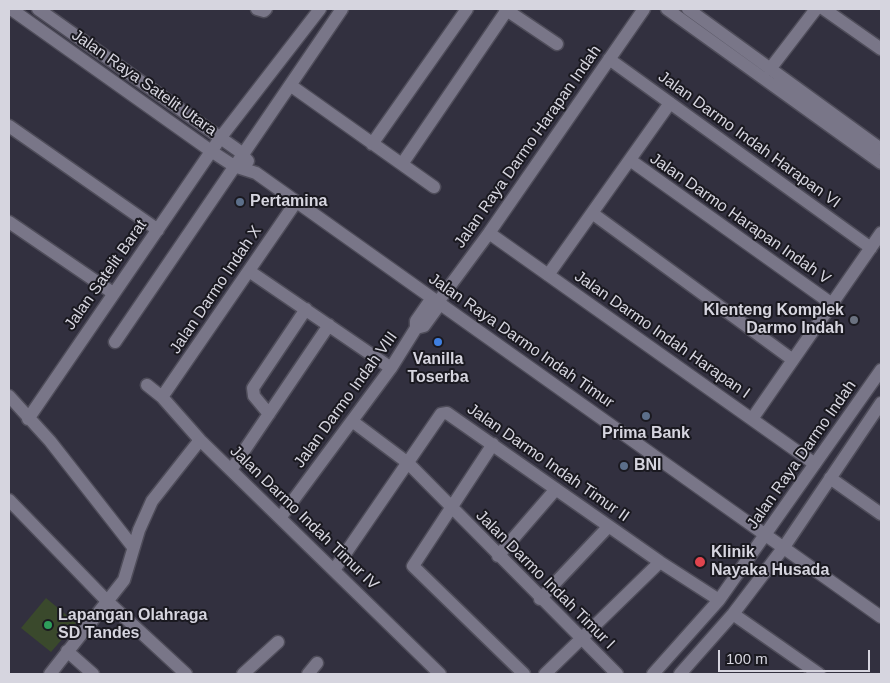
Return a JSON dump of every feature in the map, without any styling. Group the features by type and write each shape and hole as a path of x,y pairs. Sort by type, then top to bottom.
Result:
{"street":[{"name":"Jalan Raya Satelit Utara","path":"11,9 232,164"},
{"name":"Jalan Raya Satelit Utara","path":"38,9 241,152"},
{"path":"257,9 264,11 266,9"},
{"name":"Jalan Satelit Barat","path":"31,415 113,293 223,139 320,9"},
{"path":"115,342 232,164 290,85 342,9"},
{"path":"372,144 467,9"},
{"path":"402,164 506,9 557,44"},
{"name":"Jalan Raya Darmo Harapan Indah","path":"416,328 424,326 437,301 489,233 644,9"},
{"path":"667,9 833,122 881,148"},
{"path":"688,9 770,69 881,163"},
{"path":"824,9 881,49"},
{"path":"770,69 809,11"},
{"name":"Jalan Darmo Indah Harapan VI","path":"609,60 871,248"},
{"path":"290,85 434,187"},
{"path":"548,275 670,103"},
{"path":"9,126 158,230"},
{"name":"Jalan Raya Darmo Indah Timur","path":"241,152 256,173"},
{"name":"Jalan Darmo Harapan Indah V","path":"630,160 832,304"},
{"name":"Jalan Raya Darmo Indah Timur","path":"232,164 256,173 881,617"},
{"name":"Jalan Darmo Indah X","path":"162,397 296,202"},
{"path":"592,213 793,360"},
{"path":"9,222 113,293"},
{"name":"Jalan Darmo Indah Harapan I","path":"489,233 816,464"},
{"path":"752,419 881,233"},
{"path":"249,270 391,368"},
{"path":"269,414 254,396 253,388 306,309"},
{"path":"232,470 328,325"},
{"name":"Jalan Darmo Indah VIII","path":"280,518 391,368 416,328"},
{"name":"Jalan Raya Darmo Indah","path":"653,674 719,600 767,535 881,370"},
{"name":"Jalan Darmo Indah Timur IV","path":"147,385 162,397 200,440 440,674"},
{"path":"9,396 31,415 50,441 136,539"},
{"path":"680,674 733,614 784,547 881,403"},
{"name":"Jalan Darmo Indah Timur II","path":"334,570 441,414 444,413 450,414 660,562 719,600"},
{"name":"Jalan Darmo Indah Timur I","path":"352,421 408,463 540,599 617,674"},
{"path":"50,674 127,576 136,539 161,488 200,440"},
{"name":"Jalan Darmo Indah Timur I","path":"451,508 493,444"},
{"path":"830,478 881,514"},
{"path":"498,556 556,488"},
{"path":"9,500 108,601 186,674"},
{"path":"451,508 413,564 413,569 524,674"},
{"path":"540,599 609,526"},
{"path":"545,674 660,562"},
{"path":"733,614 819,674"},
{"path":"243,674 278,642"},
{"path":"67,651 93,674"},
{"path":"308,674 317,663"}],"green space":[{"name":"Lapangan Olahraga SD Tandes","path":"46,598 76,623 51,652 21,628"}],"place":[{"name":"Pertamina","path":"240,202"},
{"name":"Klenteng Komplek Darmo Indah","path":"854,320"},
{"name":"Vanilla Toserba","path":"438,342"},
{"name":"Prima Bank","path":"646,416"},
{"name":"BNI","path":"624,466"},
{"name":"Klinik Nayaka Husada","path":"700,562"},
{"name":"Lapangan Olahraga SD Tandes","path":"48,625"}]}
